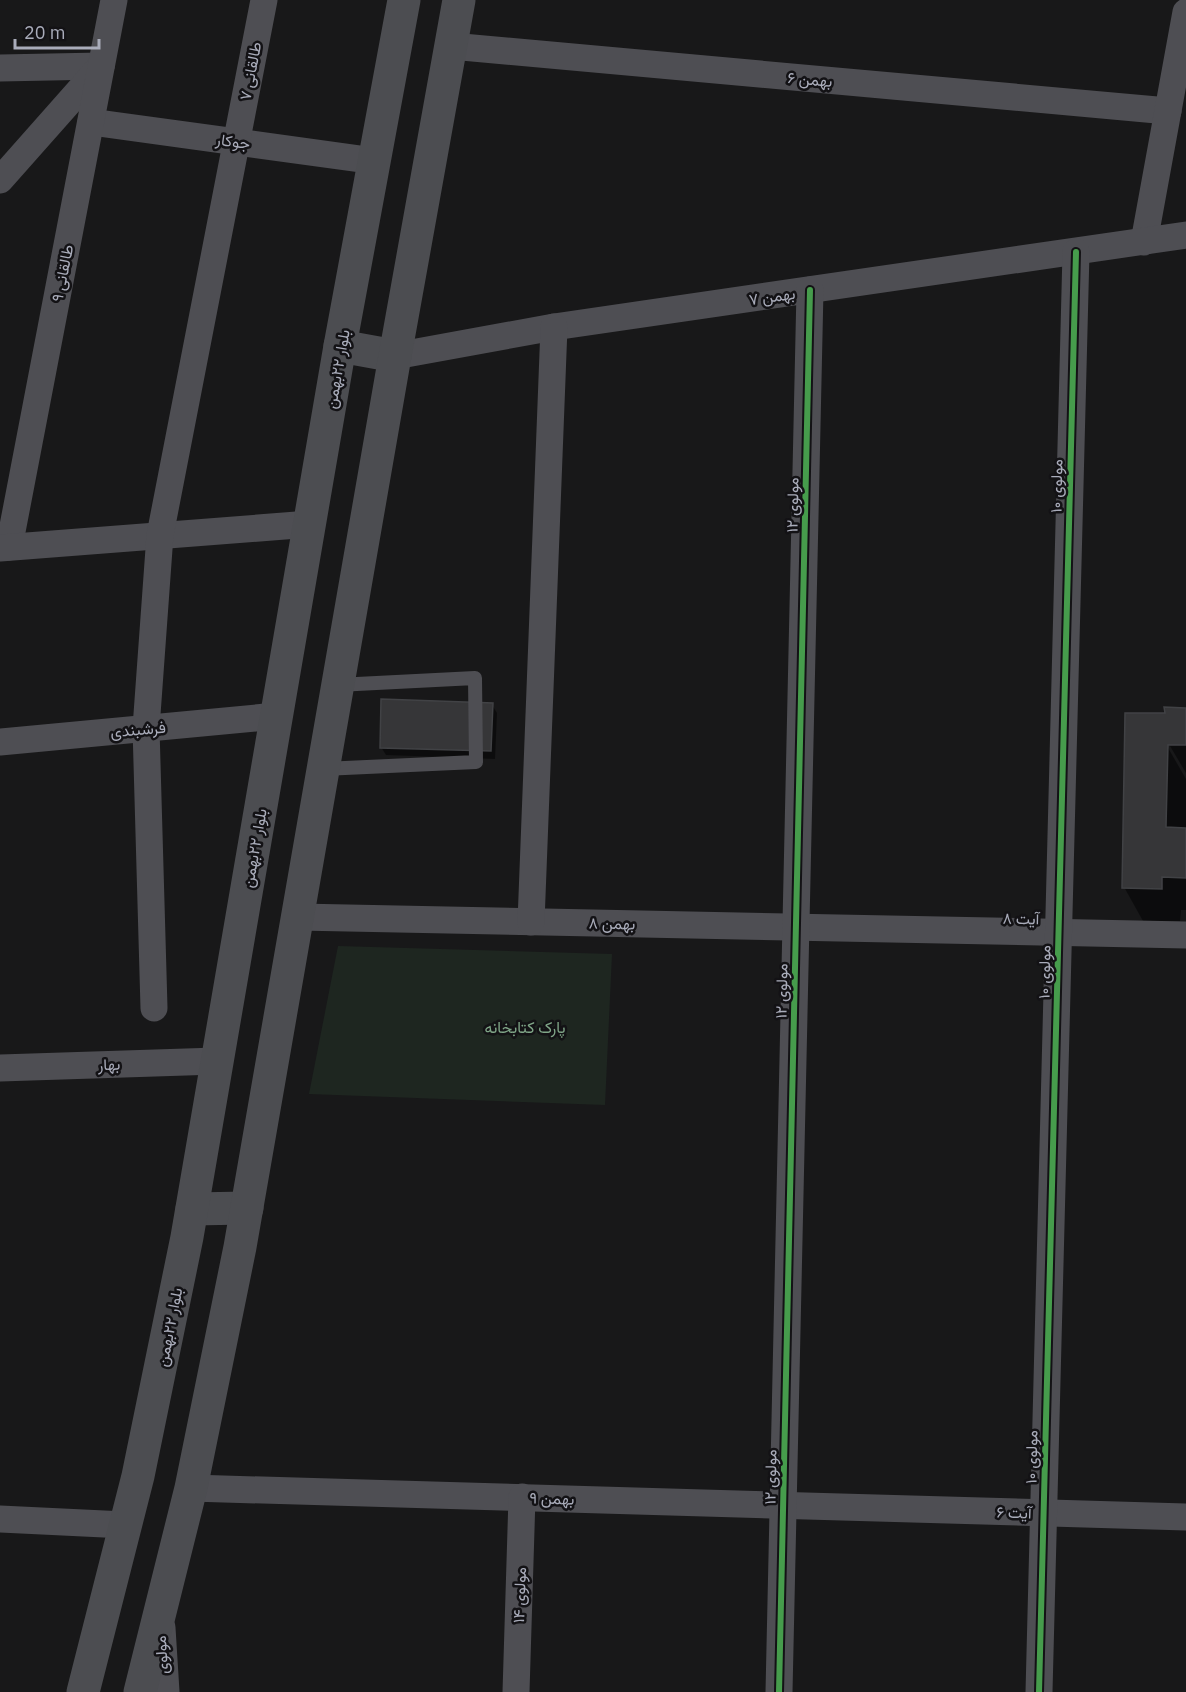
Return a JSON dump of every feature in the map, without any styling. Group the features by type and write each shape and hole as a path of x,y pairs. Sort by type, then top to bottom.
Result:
{"main road":[{"name":"بلوار ۲۲بهمن","path":"83,1692 138,1476 192,1209 340,346 404,0"},
{"path":"140,1692 191,1488 247,1208 394,356 459,0"},
{"path":"340,346 394,356"},
{"path":"192,1209 247,1208"}],"street":[{"name":"طالقانی ۹","path":"5,547 114,0"},
{"name":"طالقانی ۷","path":"154,1008 146,728 160,535 264,0"},
{"path":"1144,242 1186,12"},
{"name":"بهمن ۶","path":"451,46 1168,111"},
{"path":"0,68 101,66"},
{"path":"0,180 101,66"},
{"name":"جوکار","path":"91,122 375,161"},
{"name":"بهمن ۷","path":"394,356 554,327 1186,235"},
{"name":"مولوی ۱۰","path":"1039,1692 1076,252"},
{"name":"مولوی ۱۲","path":"779,1692 810,290"},
{"path":"531,922 554,327"},
{"path":"5,547 310,524"},
{"name":"فرشبندی","path":"0,742 277,716"},
{"name":"بهمن ۸","path":"298,917 927,930"},
{"name":"آیت ۸","path":"927,930 1186,935"},
{"name":"بهار","path":"0,1068 217,1060"},
{"name":"بهمن ۹","path":"191,1488 913,1509"},
{"name":"مولوی ۱۴","path":"516,1692 522,1497"},
{"name":"آیت ۶","path":"913,1509 1186,1517"},
{"path":"0,1519 125,1525"},
{"name":"مولوی","path":"158,1617 163,1692"}],"lane":[{"path":"323,769 476,762 475,678 337,685"}],"green space":[{"name":"پارک کتابخانه","path":"338,946 612,954 605,1105 309,1094"}],"building":[{"path":"381,699 493,703 491,751 380,748"},
{"path":"1164,707 1186,708 1186,745 1168,745 1166,827 1186,828 1186,878 1162,877 1162,889 1122,888 1125,713 1165,713"}],"cycle path":[{"path":"1039,1692 1076,252"},
{"path":"779,1692 810,290"}]}
